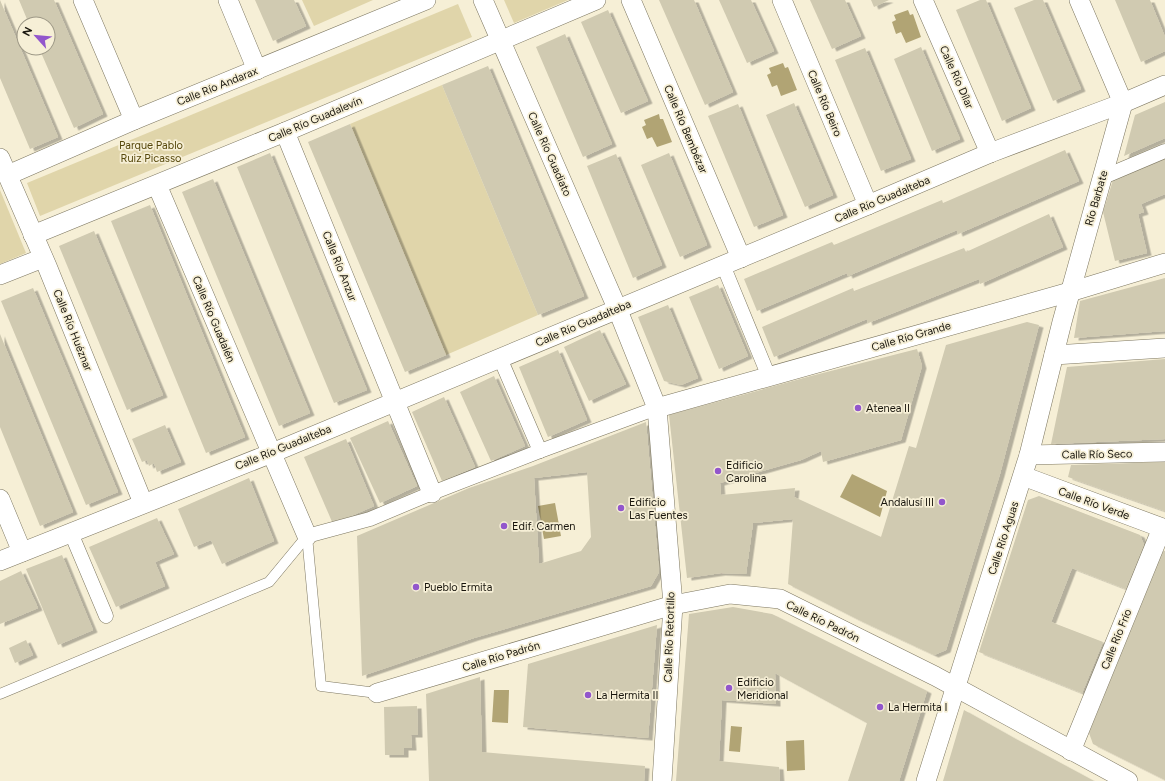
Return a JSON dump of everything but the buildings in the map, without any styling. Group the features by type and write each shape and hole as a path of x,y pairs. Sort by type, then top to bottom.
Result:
{"street":[{"path":"83,0 134,120"},
{"path":"228,0 257,70"},
{"name":"Calle Río Andarax","path":"4,166 134,120 426,0"},
{"name":"Calle Río Guadiato","path":"483,0 617,308"},
{"name":"Calle Río Guadalevín","path":"33,235 285,132 596,0"},
{"name":"Calle Río Bembézar","path":"630,0 741,258"},
{"name":"Calle Río Beiro","path":"782,0 868,205"},
{"name":"Calle Río Dílar","path":"923,0 990,153"},
{"path":"1079,0 1123,104"},
{"name":"Calle Río Guadalteba","path":"0,561 272,453 990,153 1123,104 1165,85"},
{"name":"Río Barbate","path":"1070,292 1123,104"},
{"name":"Calle Río Anzur","path":"285,132 432,493"},
{"path":"1102,178 1165,151"},
{"name":"Calle Río Huéznar","path":"4,166 143,503"},
{"name":"Calle Río Guadalén","path":"157,185 307,536"},
{"path":"0,276 43,258"},
{"name":"Calle Río Grande","path":"657,408 1070,292 1165,263"},
{"path":"723,265 769,377"},
{"name":"Calle Río Aguas","path":"926,781 1023,476 1070,292"},
{"name":"Calle Río Retortillo","path":"617,308 657,408 673,605 662,781"},
{"path":"1054,355 1165,348"},
{"path":"500,358 540,451"},
{"path":"307,536 370,519 540,451 657,408"},
{"name":"Calle Río Seco","path":"1029,455 1165,452"},
{"name":"Calle Río Verde","path":"1023,476 1163,528"},
{"path":"0,499 22,552"},
{"name":"Calle Río Frío","path":"1071,751 1163,528"},
{"path":"71,533 106,616"},
{"name":"Calle Río Padrón","path":"377,693 673,605 730,594 780,599 955,686 1128,781"}],"lane":[{"path":"307,536 321,686 377,693"},
{"path":"0,694 269,582 307,536"}],"green space":[{"path":"302,0 373,0 314,26"},
{"path":"504,0 568,0 514,23"},
{"name":"Parque Pablo Ruiz Picasso","path":"458,4 472,37 40,216 27,183"},
{"path":"442,85 538,315 446,355 350,124"},
{"path":"0,190 26,253 0,264"}],"shaded area":[{"path":"908,10 910,15 913,14 921,37 906,43 901,32 896,34 892,22 896,20 894,15"},
{"path":"783,63 785,68 788,67 797,90 781,96 777,85 772,87 767,75 771,73 769,68"},
{"path":"659,114 660,119 663,119 672,142 657,147 652,137 647,139 642,127 646,125 644,120"},
{"path":"852,474 887,491 880,517 840,497"},
{"path":"555,503 561,536 544,539 538,506"},
{"path":"494,690 509,690 508,723 492,722"},
{"path":"731,726 742,727 740,752 729,751"},
{"path":"804,740 805,770 787,771 786,741"}],"place":[{"name":"Atenea II","path":"858,408"},
{"name":"Edificio Carolina","path":"718,471"},
{"name":"Andalusí III","path":"942,502"},
{"name":"Edificio Las Fuentes","path":"621,508"},
{"name":"Edif. Carmen","path":"504,526"},
{"name":"Pueblo Ermita","path":"416,587"},
{"name":"Edificio Meridional","path":"729,688"},
{"name":"La Hermita II","path":"588,695"},
{"name":"La Hermita I","path":"880,707"}]}
